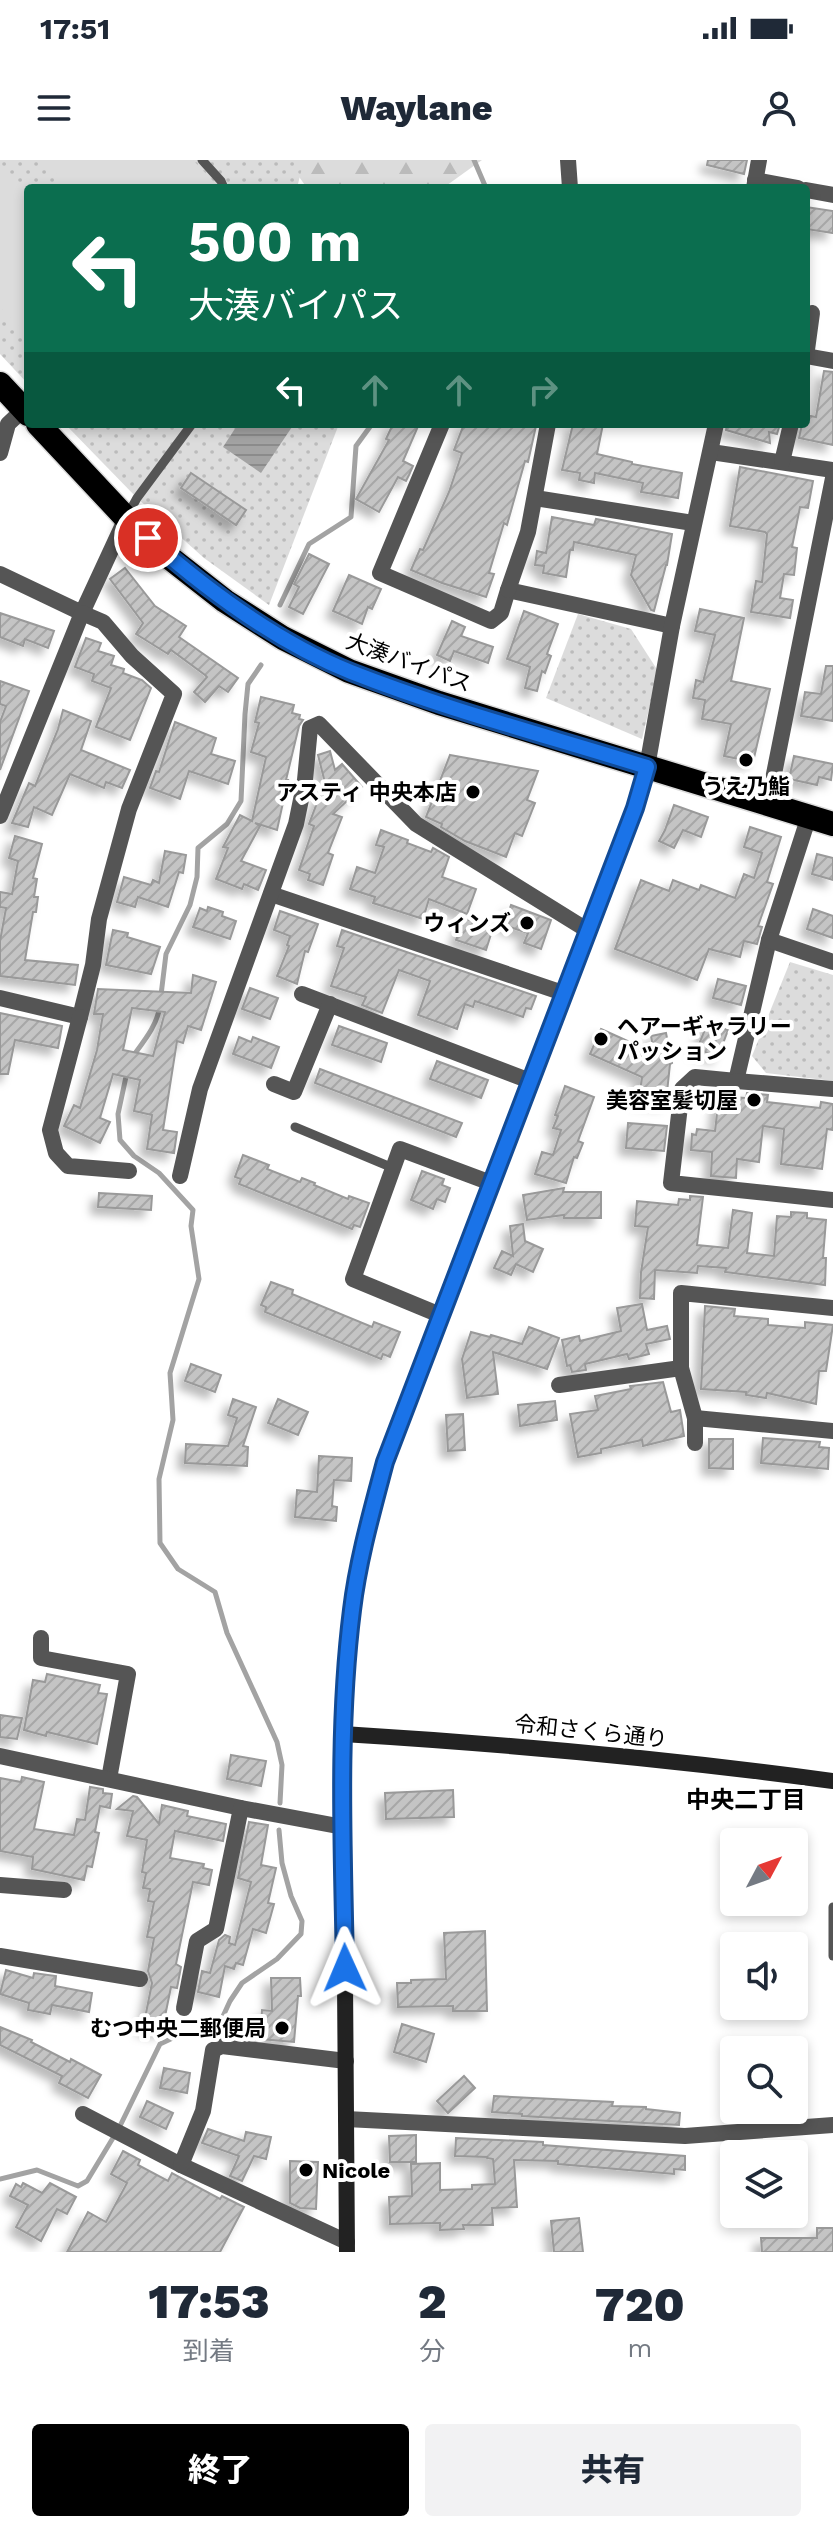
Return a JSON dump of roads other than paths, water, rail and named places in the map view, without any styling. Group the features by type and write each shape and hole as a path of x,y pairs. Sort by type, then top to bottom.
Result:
{"highway":[{"name":"大湊バイパス","path":"0,384 24,410"},
{"name":"大湊バイパス","path":"41,428 126,518 170,558 225,601 283,638 349,671 439,703 833,824"}],"main road":[{"path":"347,2247 343,1708 352,1608 367,1531 385,1462 635,808 647,767"},
{"name":"令和さくら通り","path":"343,1734 511,1745 731,1767 833,1781"}],"street":[{"path":"568,160 570,184"},
{"path":"754,184 759,160"},
{"path":"810,191 833,195"},
{"path":"810,327 812,313"},
{"path":"810,357 833,361"},
{"path":"0,453 8,424 24,418"},
{"path":"440,428 380,573 491,621 501,613 528,532 547,428"},
{"path":"647,767 672,626 715,428"},
{"path":"782,462 790,428"},
{"path":"711,452 833,470"},
{"path":"768,804 833,478"},
{"path":"535,498 693,523"},
{"path":"0,816 82,613 126,518"},
{"path":"0,574 103,622 132,656 174,694 129,809 99,919 93,965 50,1130 56,1153 68,1166 129,1171"},
{"path":"508,590 672,626"},
{"path":"180,1176 200,1089 296,824 305,780 310,728 319,724 416,824 587,930"},
{"path":"736,1081 769,940 809,816"},
{"path":"271,894 563,993"},
{"path":"769,940 833,962"},
{"path":"302,994 530,1081"},
{"path":"0,998 80,1017"},
{"path":"274,1084 294,1092 330,1004"},
{"path":"833,1089 695,1077 682,1089 671,1183 833,1200"},
{"path":"440,1315 353,1279 400,1149 491,1183"},
{"path":"695,1443 695,1418 681,1368 681,1293 833,1308"},
{"path":"559,1385 681,1368"},
{"path":"695,1418 833,1431"},
{"path":"41,1638 41,1658 128,1674 109,1779"},
{"path":"0,1756 343,1827"},
{"path":"184,2008 197,1941 216,1929 241,1808"},
{"path":"0,1885 64,1890"},
{"path":"0,1956 140,1979"},
{"path":"181,2165 203,2111 213,2050 222,2046 346,2061"},
{"path":"83,2114 347,2247"},
{"path":"346,2119 685,2136 833,2125"}],"lane":[{"path":"202,160 222,184"},
{"path":"126,518 137,498 189,428"},
{"path":"295,1127 393,1168"},
{"path":"833,1907 833,1956"}],"waterway":[{"path":"474,160 484,184"},
{"path":"280,605 309,544 351,517 356,446 369,428"},
{"path":"161,995 166,954 190,905 197,877 198,848 227,824 241,801 248,684 261,665"},
{"path":"133,1056 153,1026 160,1005"},
{"path":"127,1072 118,1114 120,1140 134,1156 159,1173 193,1210 191,1226 199,1279 170,1373 173,1420 159,1479 160,1543 178,1569 215,1592 227,1633 277,1742 282,1765 280,1803"},
{"path":"0,2179 37,2170 78,2186 87,2181 119,2128 160,2044 177,2036 209,2034 219,2025 242,1983 277,1959 301,1934 302,1921 282,1863 279,1830"}],"place":[{"name":"うえ乃鮨","path":"746,760"},
{"name":"アスティ 中央本店","path":"473,792"},
{"name":"ウィンズ","path":"527,923"},
{"name":"ヘアーギャラリー パッション","path":"601,1039"},
{"name":"美容室髪切屋","path":"754,1100"},
{"name":"むつ中央二郵便局","path":"282,2028"},
{"name":"Nicole","path":"306,2170"}],"district":[{"name":"中央二丁目","path":"746,1800"}]}
